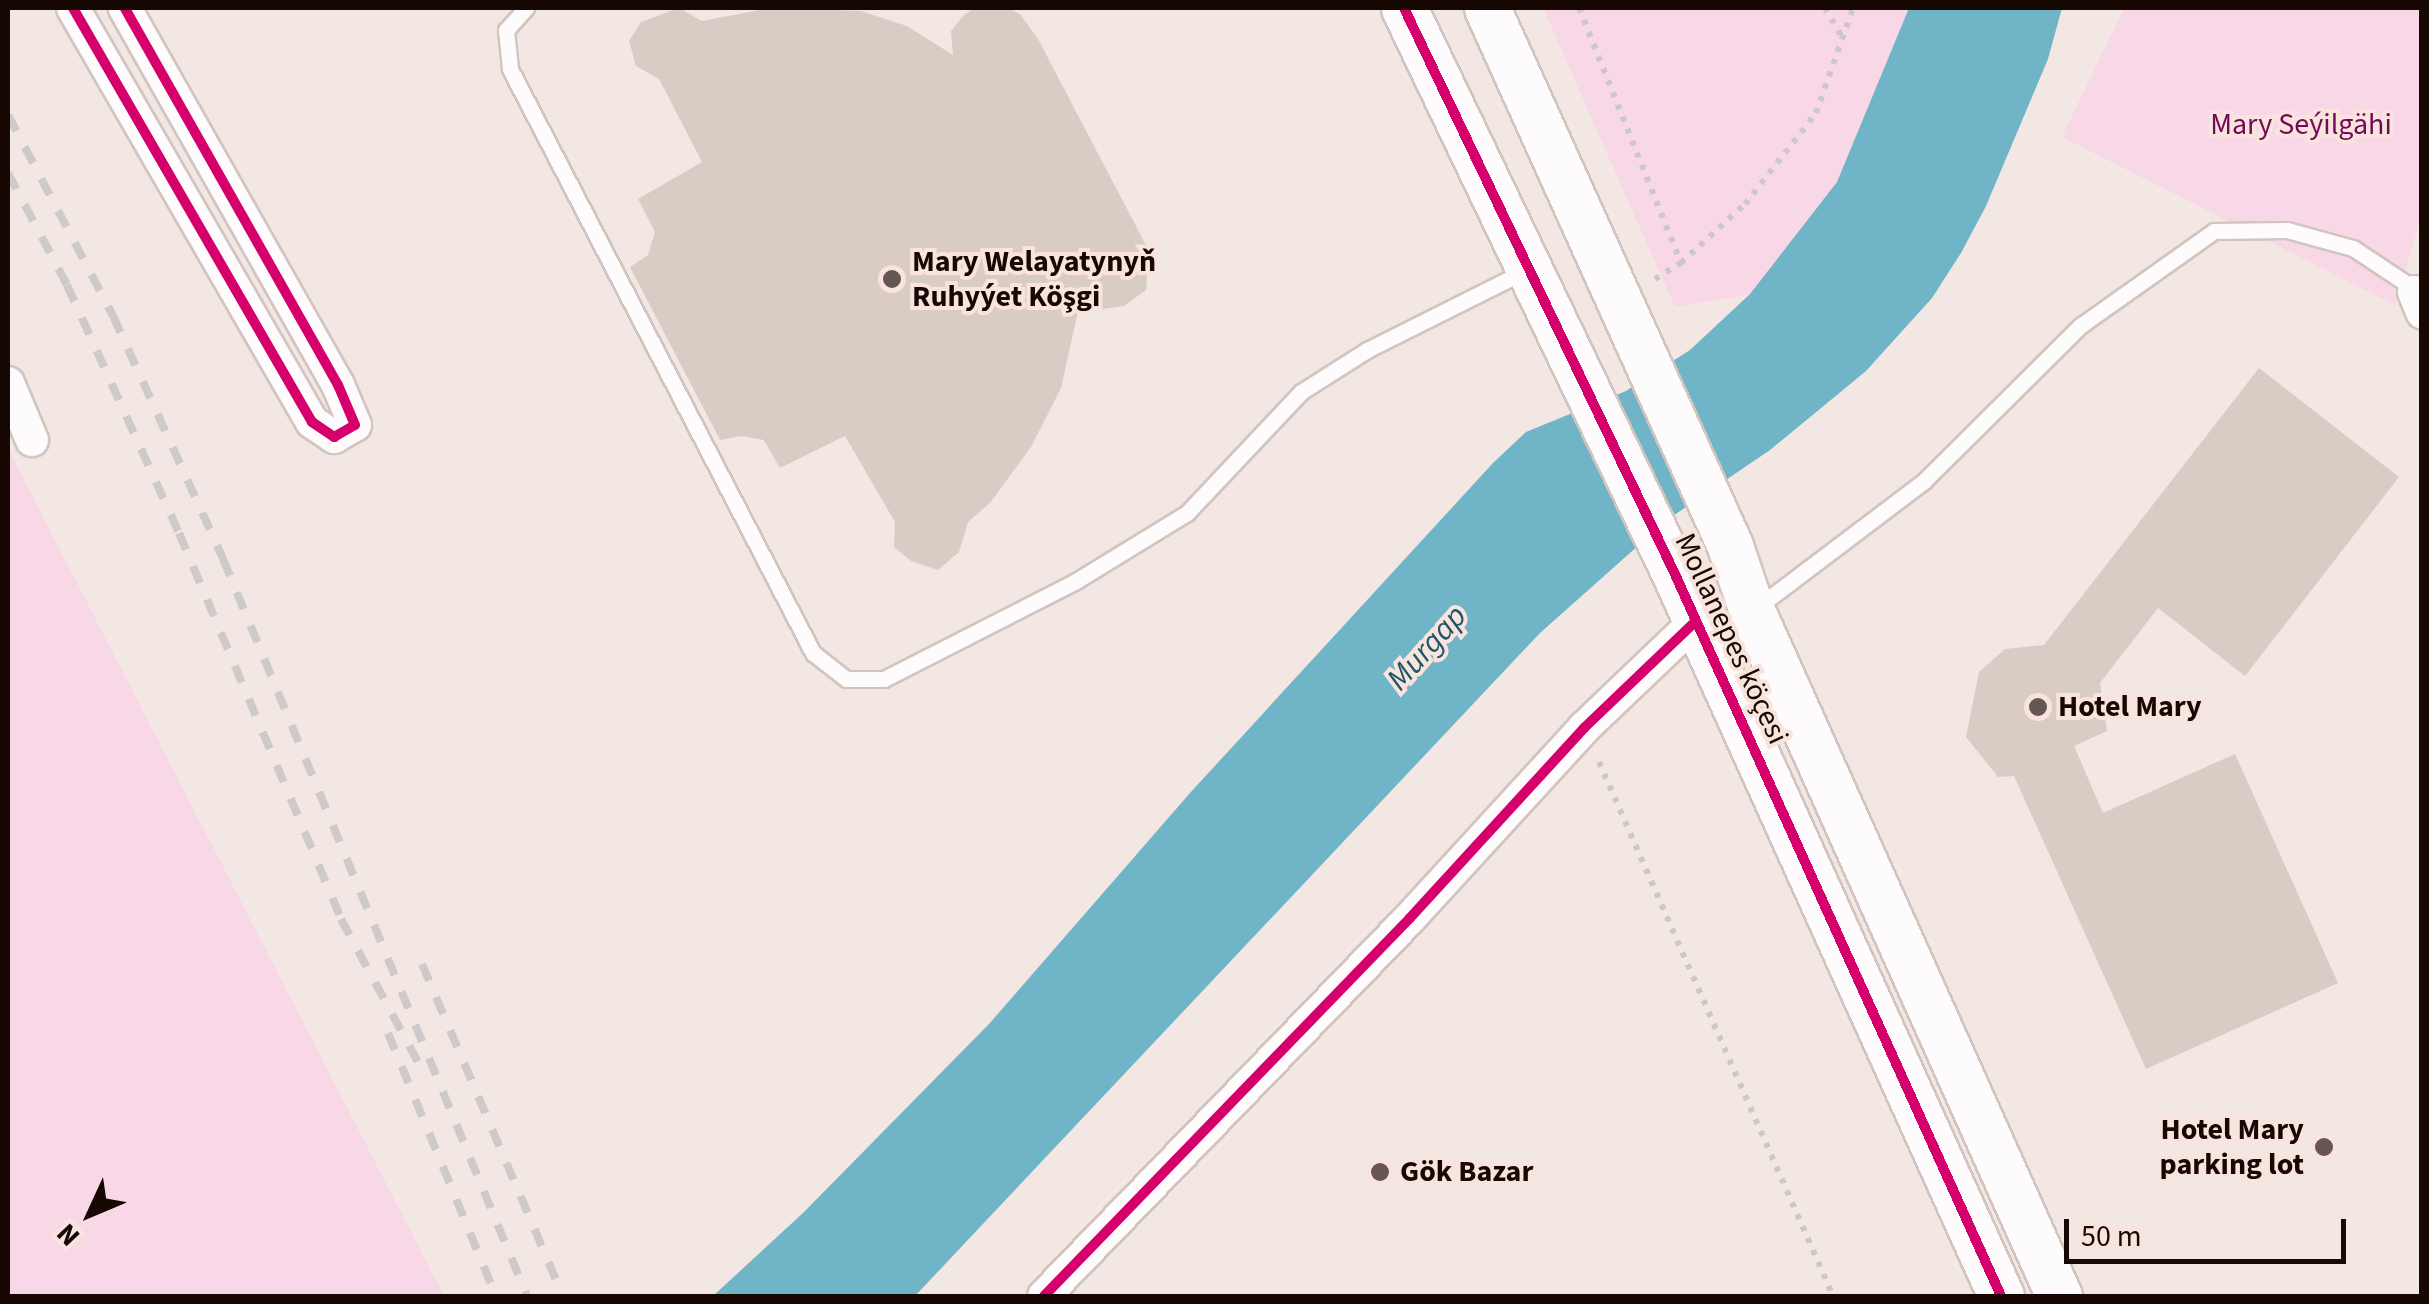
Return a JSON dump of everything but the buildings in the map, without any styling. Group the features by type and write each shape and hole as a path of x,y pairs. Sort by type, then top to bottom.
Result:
{"street":[{"path":"73,8 312,422 334,438 355,425 338,385 125,8"},
{"name":"Mollanepes köçesi","path":"1404,8 1674,572 2001,1296"},
{"name":"Mollanepes köçesi","path":"1487,8 1730,546 1752,611 2059,1296"},
{"path":"1452,105 1514,74"},
{"path":"8,383 32,440"},
{"path":"1044,1296 1410,918 1584,728 1696,620"}],"lane":[{"path":"526,8 506,30 510,69 813,653 846,679 884,679 1076,581 1187,513 1302,392 1366,350 1528,270"},
{"path":"1752,611 1924,481 2080,326 2214,231 2287,230 2353,248 2419,299"}],"path":[{"path":"1580,8 1681,262"},
{"path":"1825,8 1842,39"},
{"path":"1614,288 1681,262 1745,204 1816,113 1853,8"},
{"path":"1584,728 1833,1296"}],"green space":[{"path":"1543,8 1909,8 1837,182 1798,235 1750,294 1675,307"},
{"name":"Mary Seýilgähi","path":"2124,8 2421,8 2421,217 2395,305 2062,137"},
{"path":"8,449 444,1296 8,1296"}],"water":[{"name":"Murgap","path":"1909,8 2062,8 2048,59 1986,206 1961,253 1932,298 1866,371 1770,450 1667,520 1540,633 915,1296 713,1296 803,1213 989,1024 1190,793 1493,463 1526,432 1626,391 1690,350 1750,294 1837,182"}],"railway":[{"path":"8,115 113,316 223,559 527,1296"},
{"path":"8,173 67,285 179,533 341,919 419,1064"},
{"path":"422,964 563,1296"},
{"path":"388,1033 496,1296"}],"cycle path":[{"path":"73,8 312,422 334,437 355,425 338,385 125,8"},
{"path":"1404,8 1674,572 2001,1296"},
{"path":"1044,1296 1410,918 1584,728 1696,621"}],"place":[{"name":"Mary Welayatynyň Ruhyýet Köşgi","path":"892,279"},
{"name":"Hotel Mary","path":"2038,707"},
{"name":"Hotel Mary parking lot","path":"2324,1147"},
{"name":"Gök Bazar","path":"1380,1172"}]}
